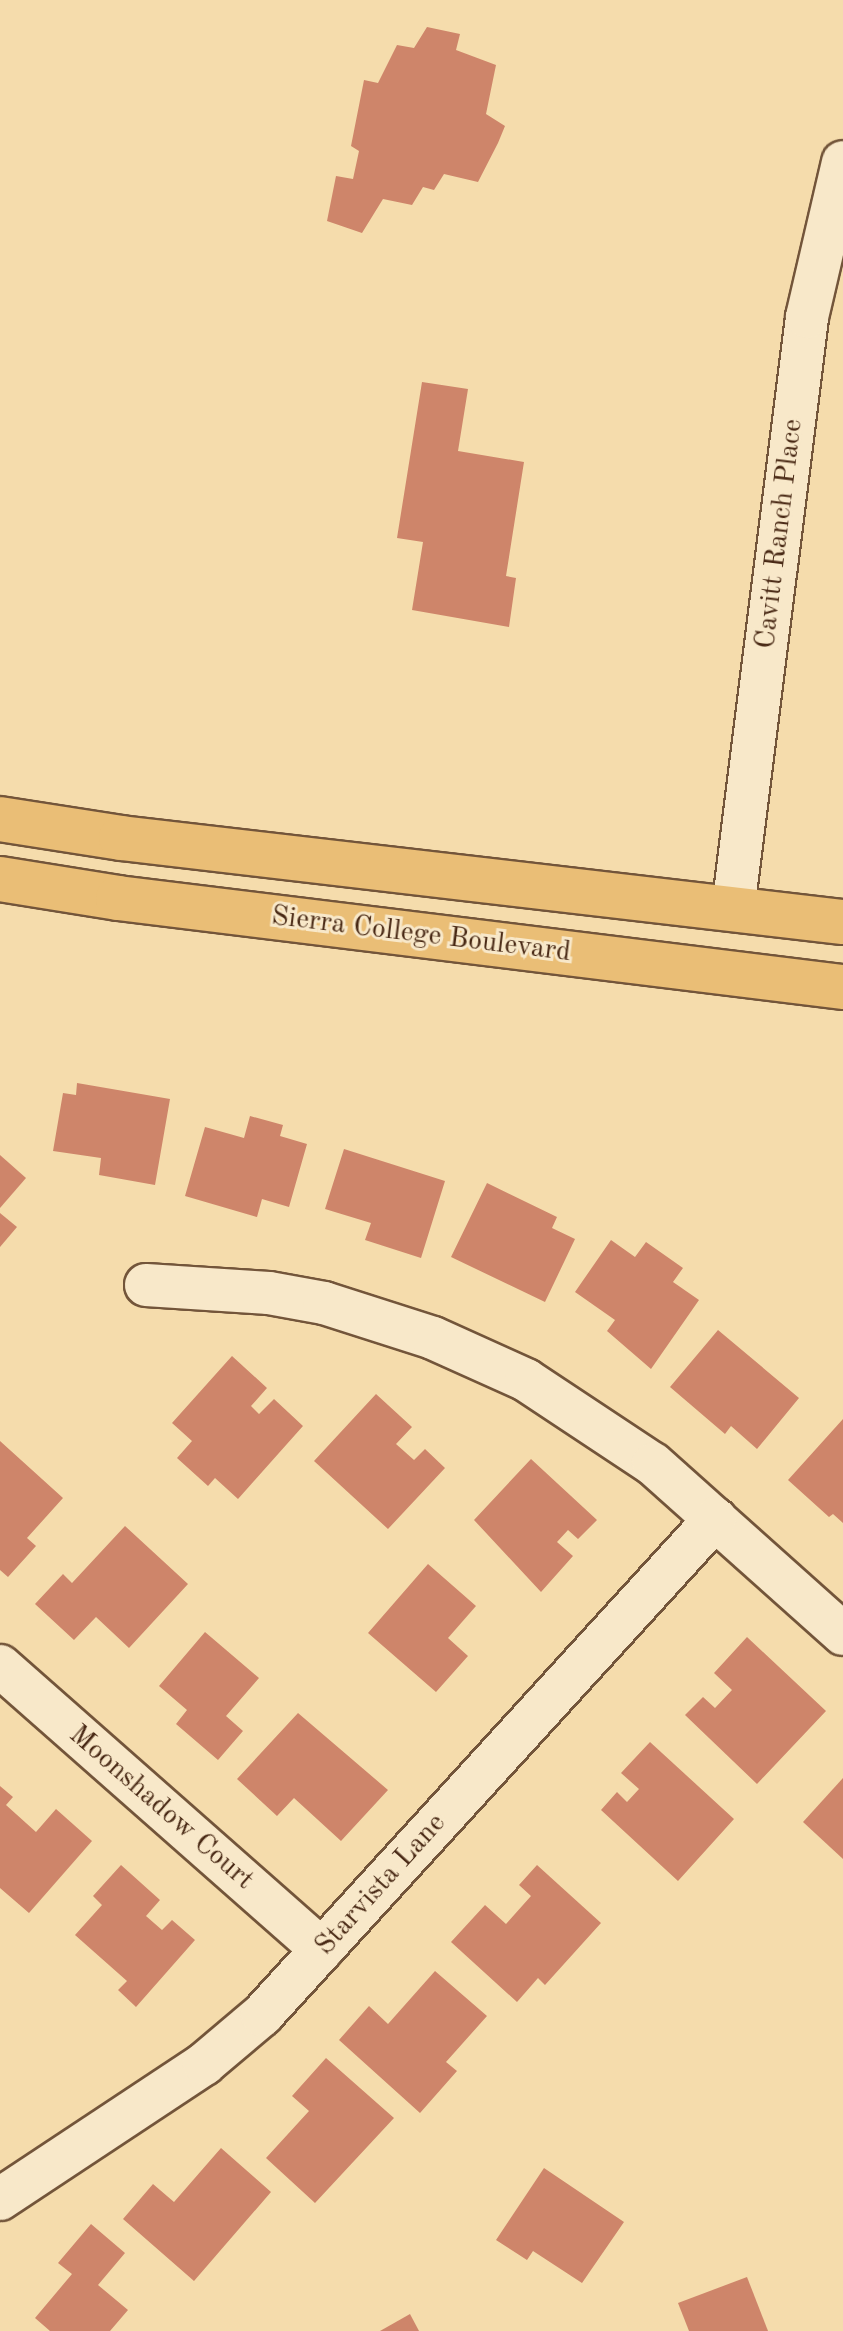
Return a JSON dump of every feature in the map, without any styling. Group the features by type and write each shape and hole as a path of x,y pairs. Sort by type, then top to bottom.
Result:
{"main road":[{"path":"0,819 121,838 843,922"},
{"name":"Sierra College Boulevard","path":"0,879 118,898 843,987"}],"street":[{"name":"Cavitt Ranch Place","path":"733,909 807,317 820,241 843,162"},
{"path":"146,1285 310,1301 433,1338 573,1408 653,1464 843,1634"},
{"name":"Starvista Lane","path":"0,2199 204,2064 262,2015 715,1519"},
{"name":"Moonshadow Court","path":"0,1666 322,1950"}],"building":[{"path":"427,27 460,34 456,50 496,65 486,114 505,126 478,182 444,174 434,190 423,187 412,205 383,199 362,233 327,221 336,176 353,179 359,151 351,146 364,80 378,83 397,45 414,48"},
{"path":"422,382 468,389 458,451 524,462 506,576 516,578 509,627 412,610 423,542 397,538"},
{"path":"77,1083 170,1099 155,1185 99,1175 101,1158 53,1151 63,1093 76,1095"},
{"path":"250,1116 283,1125 280,1136 307,1144 289,1207 262,1199 257,1217 185,1196 205,1127 244,1138"},
{"path":"344,1149 445,1181 421,1258 365,1240 371,1223 325,1209"},
{"path":"0,1155 26,1178 0,1208"},
{"path":"487,1183 557,1217 552,1228 575,1239 545,1302 451,1257"},
{"path":"0,1213 17,1227 0,1247"},
{"path":"611,1240 635,1257 646,1242 683,1268 673,1282 699,1300 651,1369 607,1331 615,1320 575,1292"},
{"path":"718,1330 799,1398 757,1449 731,1426 725,1434 670,1387"},
{"path":"232,1356 267,1388 251,1406 259,1414 274,1399 303,1426 238,1499 215,1478 208,1486 177,1458 192,1441 172,1423"},
{"path":"376,1394 412,1427 396,1444 414,1460 425,1449 445,1468 388,1529 314,1461"},
{"path":"843,1419 843,1523 833,1514 829,1517 788,1480"},
{"path":"0,1441 63,1498 27,1538 36,1546 8,1577 0,1570"},
{"path":"531,1459 597,1520 578,1539 568,1530 557,1542 573,1556 541,1592 474,1520"},
{"path":"125,1526 188,1584 129,1648 96,1617 74,1640 35,1604 63,1574 72,1583"},
{"path":"428,1564 476,1606 448,1638 468,1656 436,1692 368,1633"},
{"path":"205,1632 259,1678 226,1716 243,1731 218,1760 176,1724 187,1710 159,1686"},
{"path":"747,1637 826,1711 757,1784 685,1715 703,1697 715,1708 732,1690 714,1673"},
{"path":"298,1713 388,1790 341,1841 294,1798 277,1816 237,1779"},
{"path":"650,1742 734,1819 678,1881 601,1810 617,1792 627,1802 639,1789 621,1773"},
{"path":"843,1778 843,1859 803,1822"},
{"path":"0,1786 13,1797 6,1805 36,1832 56,1809 92,1841 29,1913 0,1888"},
{"path":"121,1865 160,1900 146,1916 162,1930 172,1920 195,1940 136,2007 118,1990 127,1981 75,1935 102,1905 93,1896"},
{"path":"537,1865 601,1923 545,1985 538,1978 517,2002 451,1942 485,1905 506,1924 531,1896 519,1885"},
{"path":"435,1971 487,2016 446,2062 457,2071 420,2113 339,2040 369,2006 388,2024"},
{"path":"326,2058 394,2118 315,2203 266,2158 309,2111 292,2096"},
{"path":"221,2148 271,2192 194,2281 123,2219 153,2184 174,2202"},
{"path":"544,2168 624,2222 582,2283 533,2251 527,2260 496,2240"},
{"path":"91,2224 125,2253 98,2285 128,2310 110,2331 50,2331 35,2318 72,2274 58,2263"},
{"path":"747,2277 768,2331 689,2331 678,2303"},
{"path":"410,2314 419,2331 380,2331"}]}
